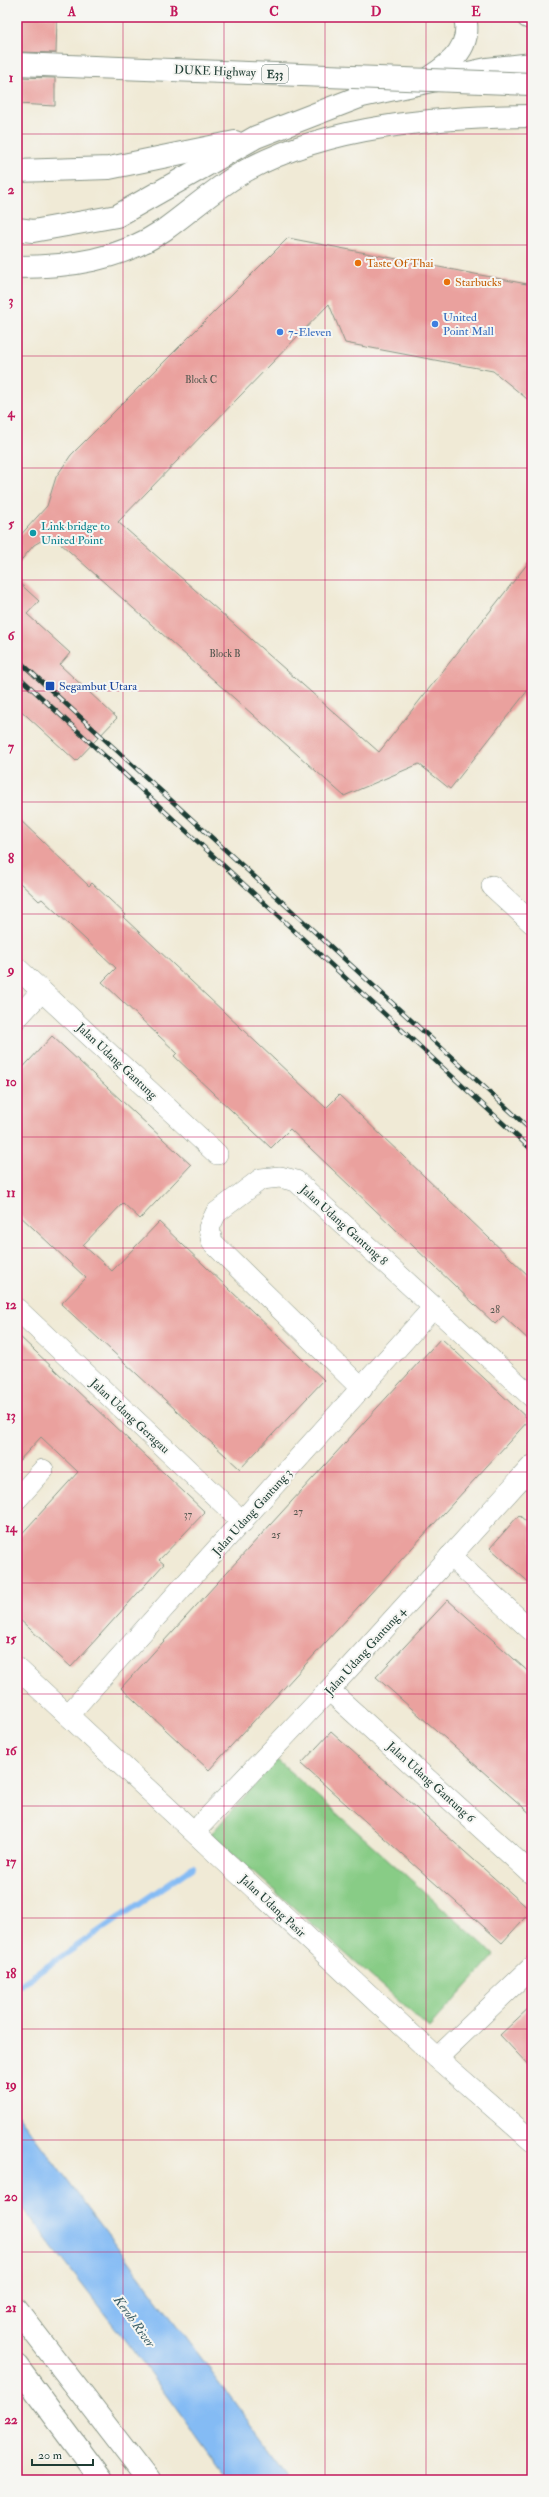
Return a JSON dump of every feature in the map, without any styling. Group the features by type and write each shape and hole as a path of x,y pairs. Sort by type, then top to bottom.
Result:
{"main road":[{"path":"25,230 117,216 256,138 357,98 428,78 456,58 465,42 467,26 465,17"},
{"path":"528,17 532,18"},
{"name":"DUKE Highway","path":"17,64 532,84"},
{"path":"406,85 487,69 532,64"},
{"path":"17,267 48,267 83,264 126,250 162,231 246,170 322,141 396,125 466,116 532,116"},
{"path":"17,171 110,168 256,138"},
{"path":"17,2310 148,2480"},
{"path":"17,2366 102,2480"}],"street":[{"path":"492,886 532,923"},
{"name":"Jalan Udang Gantung","path":"17,968 217,1154"},
{"path":"17,1018 42,991"},
{"name":"Jalan Udang Gantung 8","path":"362,1389 212,1242 209,1228 216,1213 260,1179 280,1177 296,1181 532,1396"},
{"name":"Jalan Udang Gantung 3","path":"68,1715 243,1522 434,1307"},
{"name":"Jalan Udang Geragau","path":"17,1309 243,1522"},
{"name":"Jalan Udang Gantung 4","path":"194,1832 329,1690 532,1466"},
{"path":"17,1499 43,1470"},
{"path":"450,1556 532,1631"},
{"name":"Jalan Udang Pasir","path":"17,1668 438,2058 532,2141"},
{"name":"Jalan Udang Gantung 6","path":"329,1690 532,1874"},
{"path":"438,2058 532,1967"}],"green space":[{"path":"277,1760 495,1955 429,2028 211,1834"}],"water":[{"name":"Keroh River","path":"17,2114 221,2384 291,2480 228,2480 150,2373 17,2200"}],"building":[{"path":"17,17 57,17 56,53 17,52"},
{"path":"17,77 55,78 55,106 17,104"},
{"path":"288,238 532,285 532,403 493,371 345,343 329,304 118,522 379,752 532,558 532,685 450,789 419,764 344,796 51,535 34,545 17,565 17,539 47,506 56,477 71,455"},
{"name":"Segambut Utara","path":"17,581 39,601 27,614 70,653 60,665 117,718 76,761 17,707"},
{"path":"17,817 89,886 92,883 126,915 123,917 326,1108 339,1095 532,1279 532,1343 503,1316 495,1324 290,1129 271,1148 174,1056 177,1053 102,982 116,968 42,899 39,901 17,880"},
{"path":"52,1036 191,1165 140,1219 123,1203 83,1245 112,1271 159,1222 324,1380 240,1469 61,1304 86,1278 17,1213 17,1074"},
{"path":"17,1334 205,1512 159,1560 164,1564 71,1667 17,1617 17,1539 78,1472 41,1437 17,1463"},
{"path":"441,1338 529,1420 209,1770 121,1688"},
{"path":"519,1515 532,1527 532,1585 490,1548"},
{"path":"448,1600 532,1675 532,1815 376,1677"},
{"path":"331,1732 531,1911 502,1943 301,1764"},
{"path":"532,2005 532,2069 500,2035"}],"waterway":[{"path":"17,1987 193,1867"}],"railway":[{"path":"17,659 532,1131"},
{"path":"17,675 532,1150"}],"place":[{"name":"Taste Of Thai","path":"358,263"},
{"name":"Starbucks","path":"447,282"},
{"name":"United Point Mall","path":"435,324"},
{"name":"7-Eleven","path":"280,332"},
{"name":"Link bridge to United Point","path":"33,533"},
{"name":"Segambut Utara","path":"50,686"}]}
